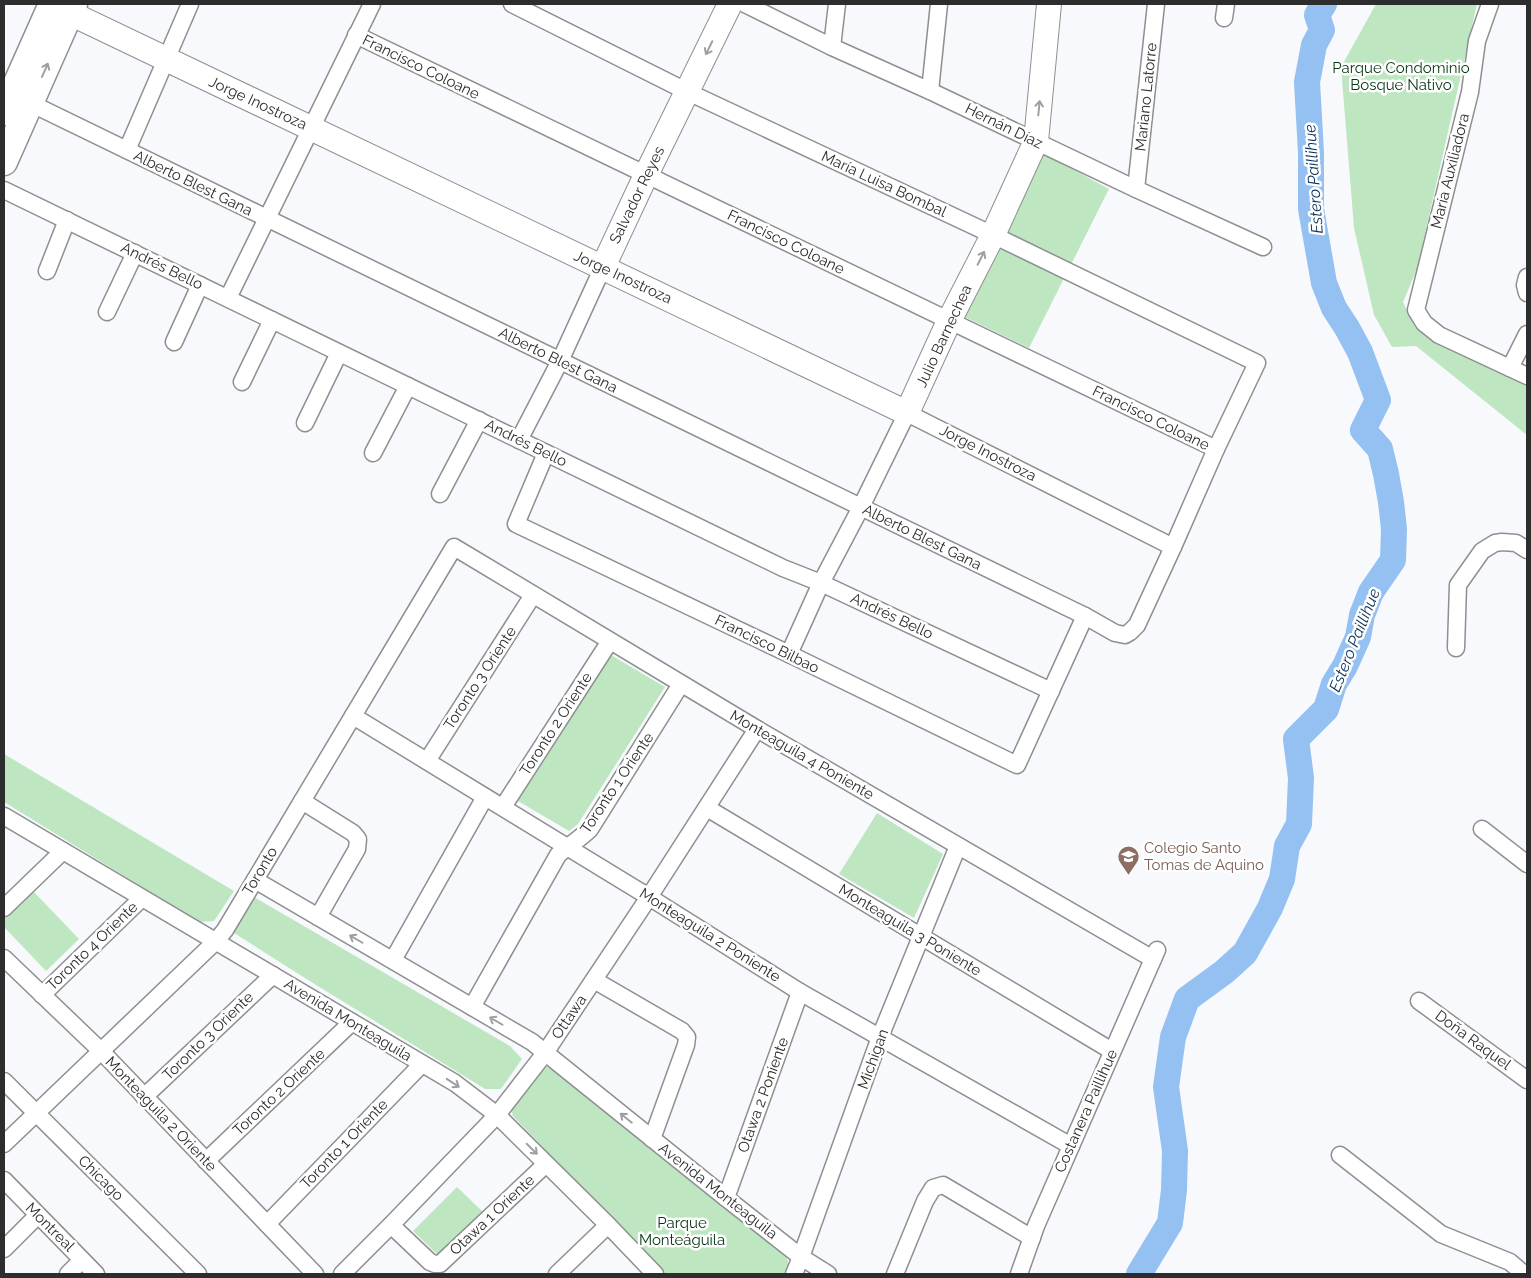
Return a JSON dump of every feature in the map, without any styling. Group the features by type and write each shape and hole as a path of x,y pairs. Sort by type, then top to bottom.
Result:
{"main road":[{"path":"4,162 30,103 59,6"},
{"path":"4,112 59,6"}],"street":[{"path":"127,150 190,4"},
{"path":"228,298 372,4"},
{"name":"María Luisa Bombal","path":"512,4 688,92 993,235 1257,363 1216,449"},
{"name":"Salvador Reyes","path":"519,440 560,361 646,175 730,4"},
{"name":"Hernán Díaz","path":"745,4 832,47 1263,247"},
{"path":"832,47 837,4"},
{"path":"930,91 939,4"},
{"name":"Julio Barnechea","path":"789,654 821,583 861,507 949,321 993,235 1036,141 1049,4"},
{"name":"Mariano Latorre","path":"1136,189 1156,4"},
{"name":"María Auxiliadora","path":"1490,4 1477,41 1470,92 1416,310 1424,323 1439,336 1510,368"},
{"name":"Jorge Inostroza","path":"59,6 907,413 1173,547"},
{"name":"Francisco Coloane","path":"356,35 1216,449"},
{"name":"Alberto Blest Gana","path":"30,103 1085,616 1115,633 1125,635 1136,625 1173,547"},
{"name":"Andrés Bello","path":"4,190 783,568 821,583 1051,691"},
{"path":"46,271 67,220"},
{"path":"107,312 135,253"},
{"path":"1527,277 1525,285 1527,293"},
{"path":"174,342 200,285"},
{"path":"242,382 272,320"},
{"path":"1527,334 1510,368 1527,376"},
{"path":"305,423 339,353"},
{"path":"373,453 408,386"},
{"path":"440,494 479,420"},
{"path":"1173,547 1216,449"},
{"name":"Francisco Bilbao","path":"546,453 516,524 1017,765 1051,691"},
{"path":"1456,648 1458,585 1482,551 1495,543 1502,542 1516,543 1527,550"},
{"name":"Monteaguila 4 Poniente","path":"454,547 681,684 958,846 1155,954"},
{"name":"Toronto","path":"4,1144 216,941 225,930 454,547"},
{"name":"Toronto 3 Oriente","path":"427,761 533,595"},
{"path":"1051,691 1085,616"},
{"name":"Toronto 2 Oriente","path":"503,808 610,641"},
{"name":"Toronto 1 Oriente","path":"472,1006 558,855 590,829 681,684"},
{"name":"Monteaguila 2 Poniente","path":"353,716 649,897 800,992 1071,1146"},
{"name":"Ottawa","path":"342,1274 497,1115 545,1053 649,897 757,729"},
{"path":"393,960 485,797"},
{"path":"302,801 353,832 358,839 357,849 318,916"},
{"name":"Monteaguila 3 Poniente","path":"707,808 1112,1051"},
{"name":"Avenida Monteaguila","path":"4,816 455,1083 497,1115 655,1274"},
{"path":"1482,829 1527,864"},
{"name":"Michigan","path":"794,1274 880,1037 958,846"},
{"path":"4,908 63,851"},
{"name":"Avenida Monteaguila","path":"255,880 532,1042 801,1257 828,1274"},
{"name":"Toronto 4 Oriente","path":"42,995 142,898"},
{"name":"Costanera Paillihue","path":"1019,1274 1032,1238 1071,1146 1155,954"},
{"name":"Monteaguila 2 Oriente","path":"4,958 101,1051 315,1274"},
{"name":"Toronto 3 Oriente","path":"144,1097 273,975"},
{"path":"594,980 682,1031 687,1037 686,1045 652,1139"},
{"name":"Otawa 2 Poniente","path":"726,1198 800,992"},
{"name":"Doña Raquel","path":"1419,1001 1527,1080"},
{"name":"Toronto 2 Oriente","path":"206,1161 352,1022"},
{"name":"Toronto 1 Oriente","path":"267,1224 422,1064"},
{"name":"Chicago","path":"4,1081 198,1274"},
{"path":"1340,1155 1441,1234 1510,1262 1524,1274"},
{"name":"Otawa 1 Oriente","path":"391,1225 432,1264 440,1264 546,1164"},
{"name":"Montreal","path":"4,1180 96,1274"},
{"path":"896,1274 925,1201 933,1188 943,1186 1032,1238"},
{"path":"4,1250 38,1215"},
{"path":"557,1274 608,1225"},
{"path":"68,1274 82,1260"}],"green space":[{"name":"Parque Condominio Bosque Nativo","path":"1376,4 1477,4 1417,269 1403,302 1415,327 1435,343 1527,385 1527,435 1416,346 1392,347 1374,315 1354,228 1341,67"},
{"path":"1043,153 1109,189 1029,348 963,316"},
{"path":"611,655 665,687 578,824 569,831 518,801"},
{"path":"4,754 234,891 214,921 199,922 4,802"},
{"path":"877,813 943,854 914,918 839,874"},
{"path":"33,891 79,939 46,971 4,927 4,919"},
{"path":"254,897 510,1046 522,1059 501,1089 485,1089 231,931"},
{"name":"Parque Monteáguila","path":"543,1068 554,1069 785,1256 789,1265 786,1274 664,1274 513,1116 511,1110"},
{"path":"457,1187 483,1212 440,1257 413,1231"}],"waterway":[{"name":"Estero Paillihue","path":"1139,1274 1170,1223 1174,1190 1175,1151 1166,1087 1173,1037 1187,999 1224,972 1245,953 1270,908 1282,879 1287,846 1299,824 1301,778 1296,739 1326,709 1334,684 1345,666 1358,637 1362,615 1371,592 1393,560 1394,529 1386,474 1380,449 1363,430 1378,400 1360,352 1334,308 1324,283 1311,209 1311,153 1307,82 1314,45 1322,30 1317,15 1324,4"}],"place":[{"name":"Colegio Santo Tomas de Aquino","path":"1128,876"}]}
